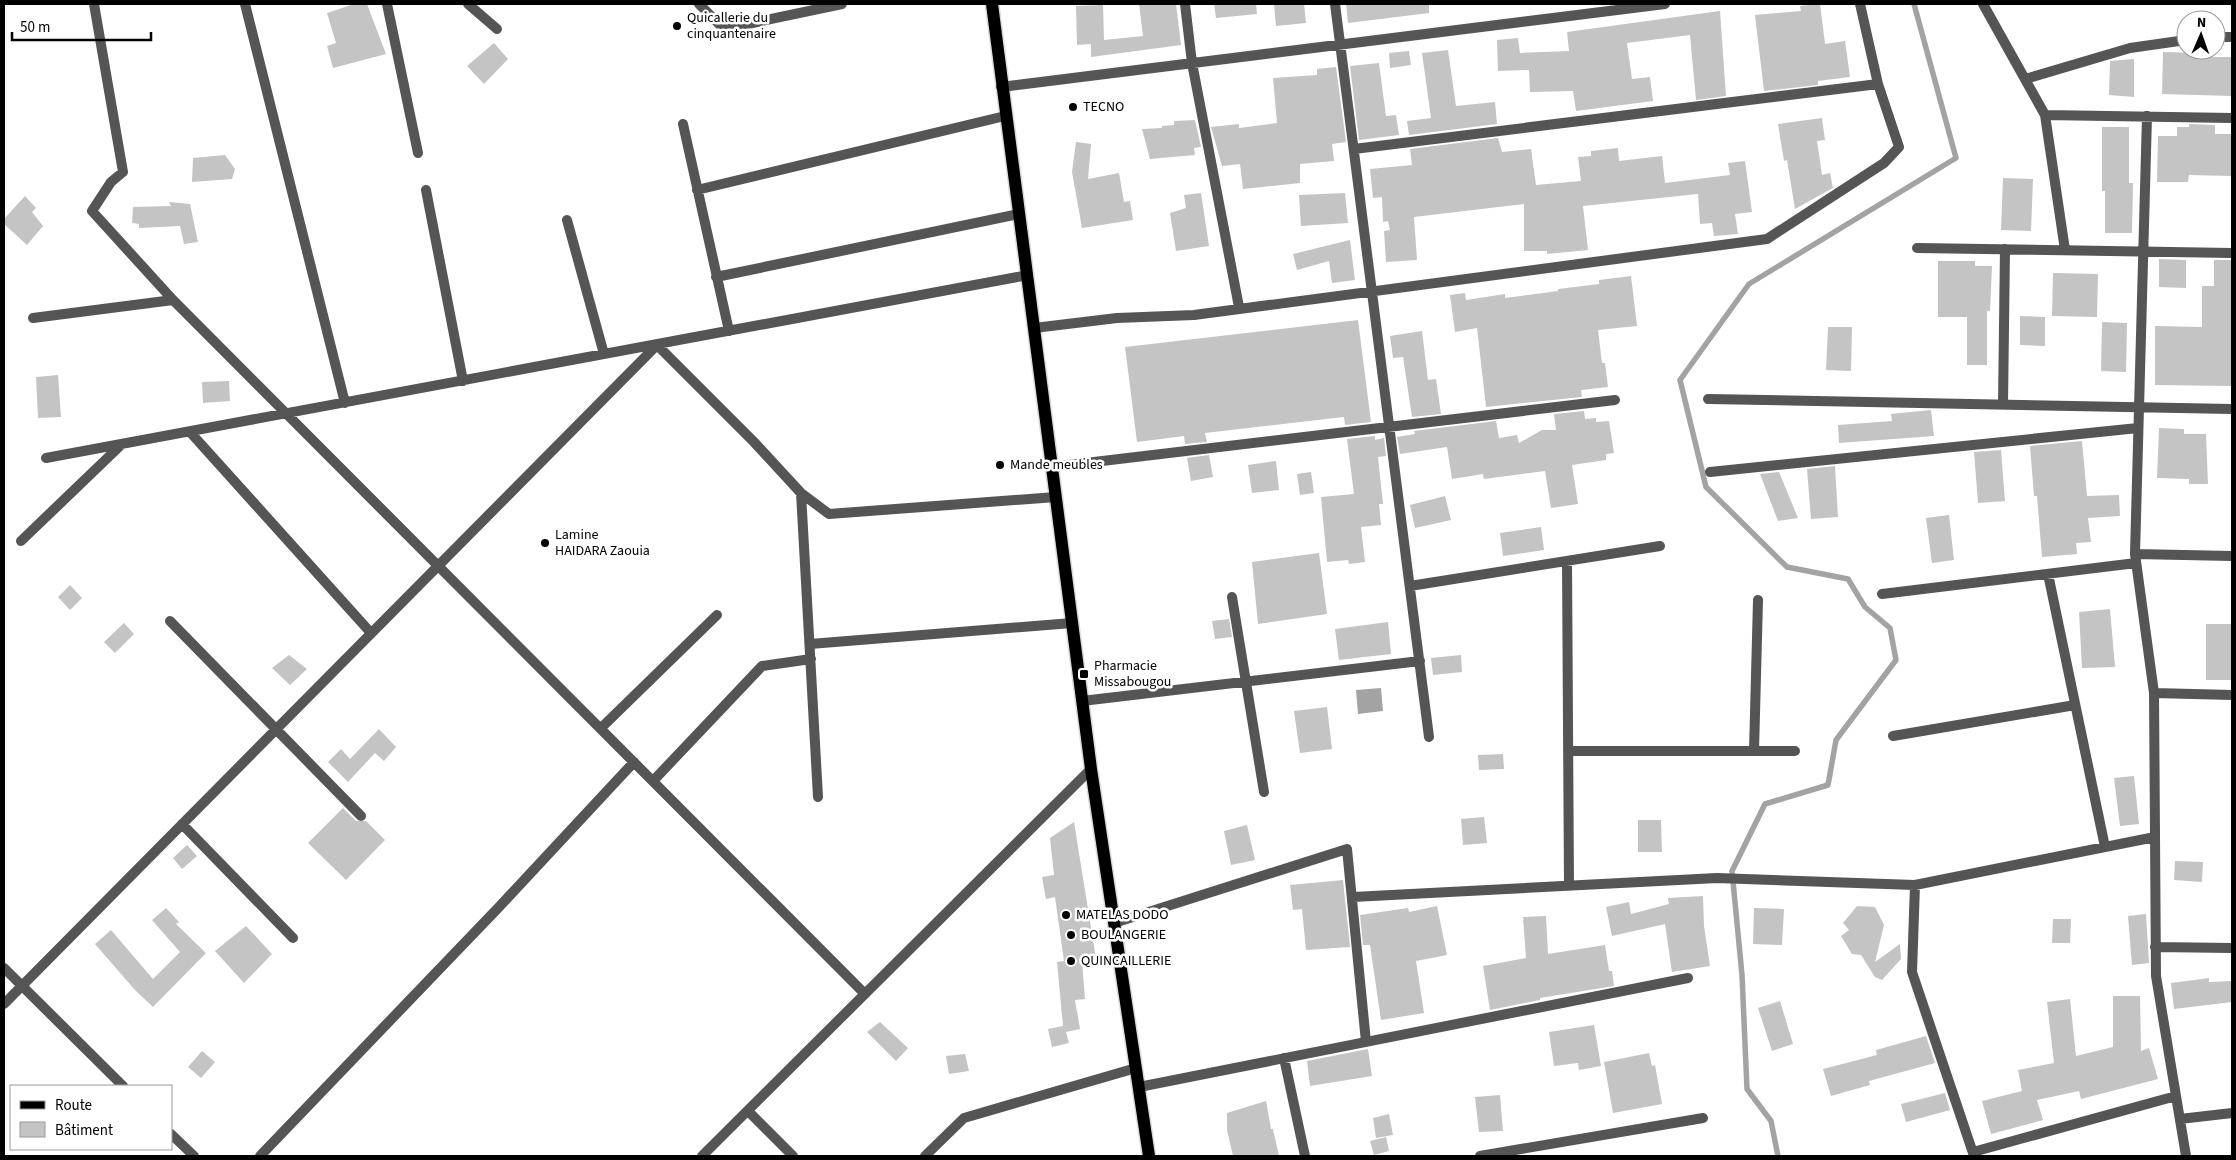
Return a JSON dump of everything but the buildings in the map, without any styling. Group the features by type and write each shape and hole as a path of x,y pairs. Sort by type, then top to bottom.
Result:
{"main road":[{"path":"992,4 1001,87 1028,276 1091,769 1150,1156"}],"street":[{"path":"94,4 122,172 111,182 92,211 173,300 865,994"},
{"path":"245,4 345,403"},
{"path":"387,4 418,153"},
{"path":"468,4 497,29"},
{"path":"699,4 724,29 842,4"},
{"path":"1185,4 1192,63 1239,307"},
{"path":"1335,4 1429,737"},
{"path":"1001,87 1665,4"},
{"path":"1034,328 1117,318 1194,315 1239,307 1767,239 1884,163 1899,147 1878,84 1860,4"},
{"path":"1984,4 2045,115 2065,250"},
{"path":"2025,79 2130,48 2176,41"},
{"path":"1354,150 1878,84"},
{"path":"2045,115 2232,118"},
{"path":"698,190 1006,116"},
{"path":"2147,116 2135,559 2154,693 2156,976 2186,1156"},
{"path":"683,124 729,331"},
{"path":"426,190 463,381"},
{"path":"716,277 1019,214"},
{"path":"567,220 604,354"},
{"path":"1917,248 2232,254"},
{"path":"2003,404 2005,249"},
{"path":"46,458 190,432 285,412 345,403 1028,276"},
{"path":"33,318 173,300"},
{"path":"657,345 754,442 801,493 829,514 1056,497"},
{"path":"4,1004 657,345"},
{"path":"1708,399 2232,409"},
{"path":"1052,467 1616,400"},
{"path":"1710,472 2138,428"},
{"path":"190,432 371,633"},
{"path":"21,541 123,444"},
{"path":"801,493 818,797"},
{"path":"1410,586 1660,546"},
{"path":"1882,594 2048,574 2135,559 2232,556"},
{"path":"1567,561 1569,886"},
{"path":"2048,574 2105,847"},
{"path":"1232,597 1264,792"},
{"path":"1754,751 1758,600"},
{"path":"600,728 717,615"},
{"path":"170,621 361,816"},
{"path":"810,644 1072,623"},
{"path":"653,781 762,666 811,659"},
{"path":"1082,701 1420,661"},
{"path":"2154,693 2232,694"},
{"path":"1893,736 2075,705"},
{"path":"1568,751 1795,751"},
{"path":"260,1156 499,907 634,762"},
{"path":"702,1156 1091,769"},
{"path":"182,824 293,938"},
{"path":"1353,897 1717,878 1915,886 2155,837"},
{"path":"1114,923 1347,849 1366,1042"},
{"path":"1915,886 1912,972 1973,1154 2176,1096"},
{"path":"2155,947 2232,948"},
{"path":"4,968 122,1085"},
{"path":"1139,1087 1688,978"},
{"path":"1284,1058 1305,1156"},
{"path":"925,1156 964,1118 1136,1068"},
{"path":"748,1110 794,1156"},
{"path":"2180,1119 2232,1113"},
{"path":"1480,1156 1495,1155 1703,1118"},
{"path":"172,1135 194,1156"}],"shaded area":[{"path":"1381,688 1383,711 1358,714 1356,690"}],"waterway":[{"path":"1778,1156 1771,1121 1747,1089 1742,975 1732,871 1765,804 1828,785 1836,740 1896,660 1890,628 1865,607 1848,579 1787,567 1706,487 1680,380 1749,284 1956,158 1914,4"}],"place":[{"name":"Quicallerie du cinquantenaire","path":"677,26"},
{"name":"TECNO","path":"1073,107"},
{"name":"Mande meubles","path":"1000,465"},
{"name":"Lamine HAIDARA Zaouia","path":"545,543"},
{"name":"Pharmacie Missabougou","path":"1084,674"},
{"name":"MATELAS DODO","path":"1066,915"},
{"name":"BOULANGERIE","path":"1071,935"},
{"name":"QUINCAILLERIE","path":"1071,961"}]}
